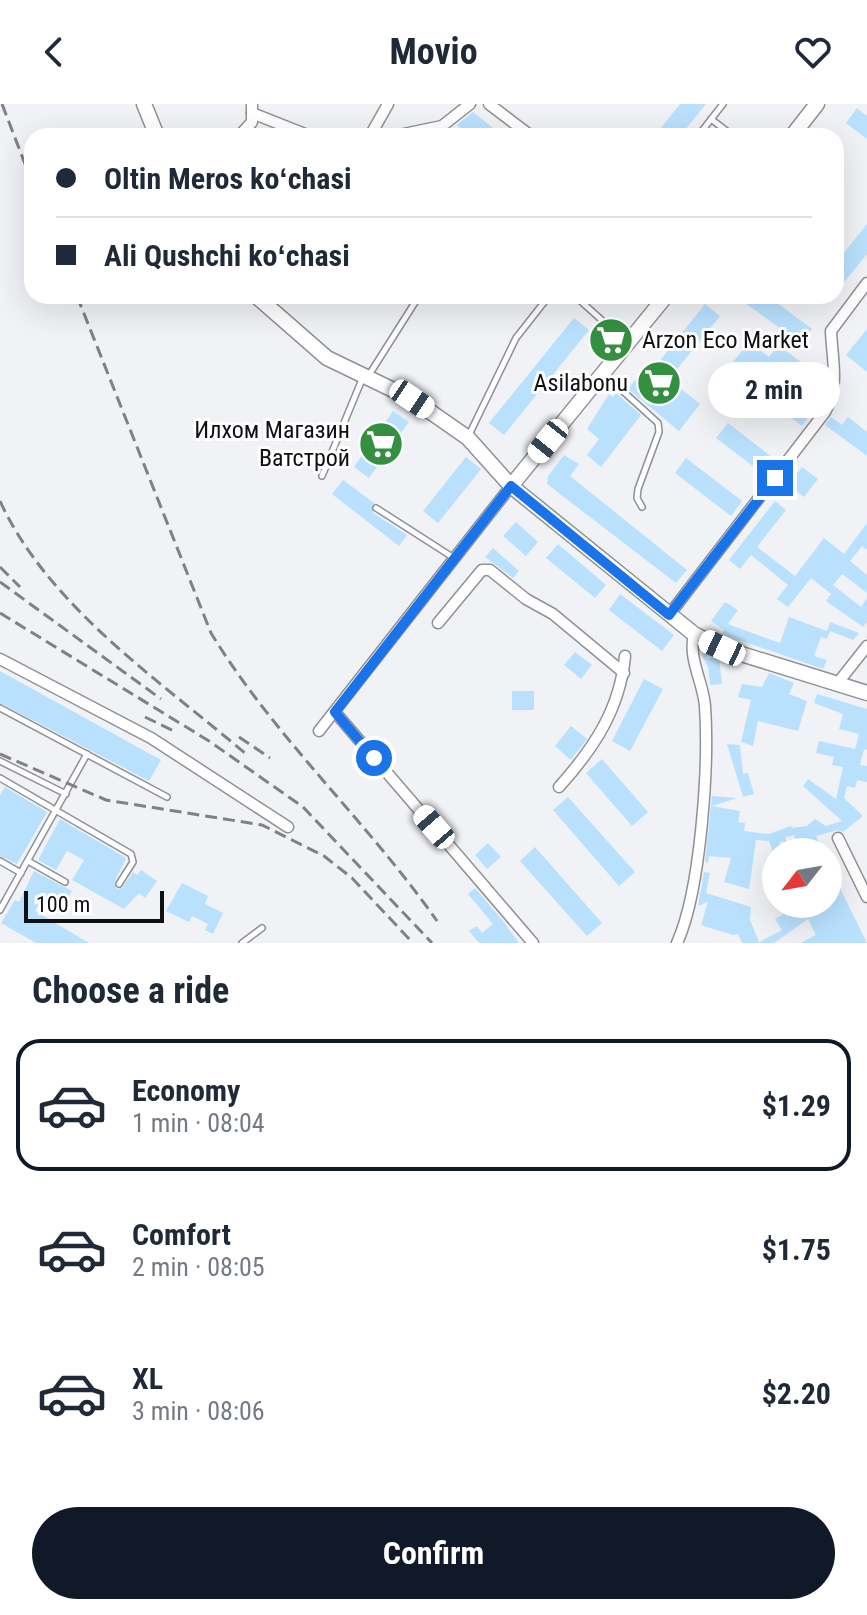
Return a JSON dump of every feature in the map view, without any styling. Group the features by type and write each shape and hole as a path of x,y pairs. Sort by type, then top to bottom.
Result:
{"main road":[{"path":"144,104 154,128"},
{"path":"798,128 817,104"},
{"path":"265,304 327,358 412,399 468,438 511,486 694,634 722,648 867,693"},
{"path":"511,486 660,304"}],"street":[{"path":"374,128 388,104"},
{"path":"432,128 442,126 470,104"},
{"path":"489,104 520,128"},
{"path":"246,128 252,122 252,108 293,128"},
{"path":"669,615 834,398 836,379 831,331 867,283"},
{"path":"319,731 511,486"},
{"path":"438,623 482,570 490,570 526,599 553,614 624,673"},
{"path":"677,943 690,908 706,752 704,702 691,649 694,634"},
{"path":"837,684 867,646"},
{"path":"559,787 595,747 623,687 625,656"},
{"path":"0,659 151,738 288,827"},
{"path":"335,712 533,943"},
{"path":"842,846 867,897"}],"lane":[{"path":"704,128 723,104"},
{"path":"711,119 723,128"},
{"path":"322,476 365,378 414,304"},
{"path":"468,438 516,338 543,304"},
{"path":"584,304 628,343"},
{"path":"603,373 658,423 659,432 638,489 637,498 642,507"},
{"path":"376,508 455,559"},
{"path":"0,708 167,797"},
{"path":"0,910 87,754"},
{"path":"0,761 66,794"},
{"path":"0,778 131,854 133,862 119,884"},
{"path":"0,861 21,873"},
{"path":"28,861 65,882"},
{"path":"242,943 262,928"}],"building":[{"path":"680,104 706,104 686,128 661,128"},
{"path":"857,108 867,116 867,139 846,123"},
{"path":"473,112 493,128 461,128 457,125"},
{"path":"867,224 867,254 844,282 844,253"},
{"path":"705,304 720,316 669,379 700,404 679,431 628,389 649,363 654,368"},
{"path":"746,304 779,304 812,329 801,343"},
{"path":"574,318 589,330 504,435 489,423"},
{"path":"867,329 867,372 846,355"},
{"path":"749,342 769,357 778,345 826,381 808,407 813,411 802,426 742,381 725,404 710,392 716,385 725,391 734,379 725,372"},
{"path":"616,393 641,415 601,467 587,455 599,439 587,429 609,394 613,397"},
{"name":"Илхом Магазин Ватстрой","path":"393,411 409,422 369,478 354,467"},
{"path":"831,417 842,425 848,417 867,432 867,456 825,425"},
{"path":"728,423 773,458 762,473 716,438"},
{"path":"564,455 579,464 570,476 687,570 676,583 547,484 548,476"},
{"path":"466,457 481,469 438,523 423,511"},
{"path":"686,458 742,501 731,516 675,473"},
{"path":"802,467 818,479 804,497 788,485"},
{"path":"343,480 374,503 373,513 407,535 399,546 332,494"},
{"path":"775,501 786,510 757,547 795,576 824,538 844,554 867,523 867,550 862,546 850,561 867,575 867,593 842,574 833,585 861,607 867,598 867,622 863,627 826,601 831,594 811,578 788,607 777,599 788,585 751,555 740,569 729,560"},
{"path":"516,522 538,542 526,556 503,536"},
{"path":"558,544 606,585 595,598 546,558"},
{"path":"493,548 519,571 513,578 485,557"},
{"path":"620,594 674,635 662,651 609,610"},
{"path":"725,602 738,610 728,624 780,643 789,617 827,631 830,622 859,633 853,640 830,631 827,639 821,637 814,656 827,660 823,669 722,634 724,630 711,621"},
{"path":"575,652 592,665 581,679 564,665"},
{"path":"707,653 707,658 719,658 722,684 710,685 708,667 701,654"},
{"path":"0,671 161,760 149,781 0,703"},
{"path":"769,673 794,683 789,694 807,701 798,731 758,721 753,746 741,742 751,700 738,697 742,684 762,687"},
{"path":"644,679 663,689 630,751 612,741"},
{"path":"512,691 534,691 534,710 512,710"},
{"path":"817,694 867,709 867,750 864,749 860,765 867,766 867,782 857,780 855,788 847,786 844,798 863,816 843,832 838,830 817,838 795,838 794,835 756,840 749,889 724,882 731,858 709,856 708,863 705,862 712,796 737,798 712,806 740,811 738,822 745,823 744,831 769,834 791,826 807,826 815,819 826,826 842,821 803,786 808,779 836,799 843,767 832,765 834,757 816,753 819,741 855,749 859,734 839,729 843,714 814,703"},
{"path":"571,726 587,739 571,760 555,746"},
{"path":"727,744 740,745 743,774 748,773 754,794 743,797"},
{"path":"602,759 648,812 632,826 586,773"},
{"path":"5,787 47,812 17,864 0,856 0,795"},
{"path":"568,797 635,872 619,886 553,810"},
{"path":"60,819 126,858 114,883 117,889 122,888 133,872 137,875 141,870 157,881 145,898 139,893 124,909 72,880 84,860 67,851 56,870 38,860"},
{"path":"488,843 501,857 487,869 475,855"},
{"path":"535,847 602,923 587,936 520,861"},
{"path":"34,871 72,891 61,910 42,899 35,911 89,943 36,943 1,923 15,900 19,902"},
{"path":"704,872 710,873 706,893 751,907 750,920 759,942 782,930 775,919 842,918 842,892 867,943 800,943 816,935 808,919 774,943 742,943 738,934 701,925 708,902 698,906"},
{"path":"182,883 208,896 205,904 223,913 213,934 205,930 208,924 192,916 189,922 166,911"},
{"path":"475,888 519,943 479,943 469,931 477,926 482,933 493,924 468,894"}],"railway":[{"path":"2,104 24,161"},
{"path":"80,304 211,633 263,708 410,884 437,921"},
{"path":"0,501 21,539 76,608 108,639 246,754"},
{"path":"0,567 20,587"},
{"path":"0,582 161,699"},
{"path":"0,613 209,741 303,807 432,943"},
{"path":"145,717 176,732"},
{"path":"239,737 270,758"},
{"path":"0,754 106,800 262,825 324,856 352,878 413,943"}],"place":[{"name":"Arzon Eco Market","path":"611,340"},
{"name":"Asilabonu","path":"659,383"},
{"name":"Илхом Магазин Ватстрой","path":"381,444"}],"route":[{"path":"374,758 335,712 511,486 669,615 775,478"}]}
